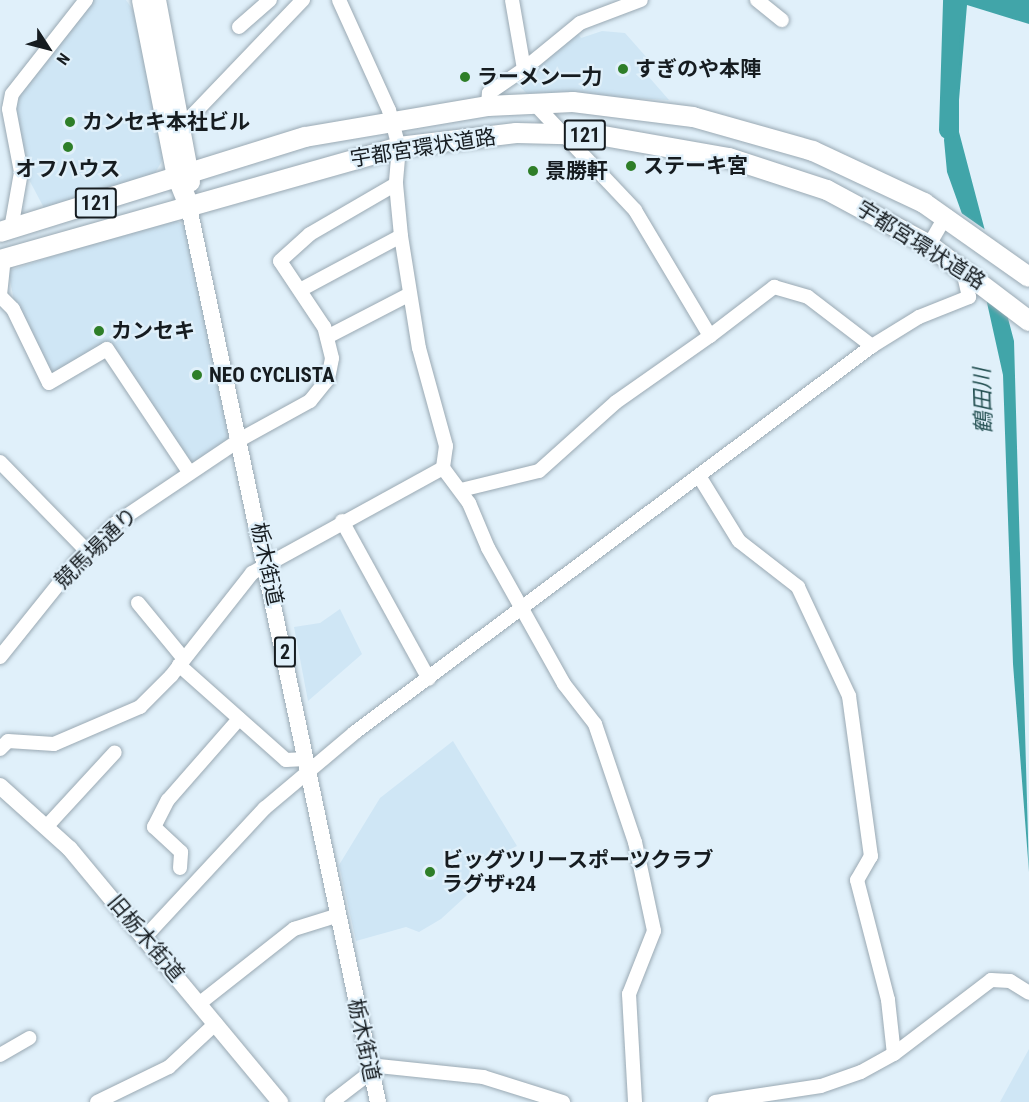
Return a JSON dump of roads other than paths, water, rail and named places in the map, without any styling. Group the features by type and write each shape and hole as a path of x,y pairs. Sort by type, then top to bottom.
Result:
{"highway":[{"name":"栃木街道","path":"142,0 184,173"},
{"name":"栃木街道","path":"156,0 182,126 188,203"},
{"name":"宇都宮環状道路","path":"6,230 305,137 392,120 532,102 645,109 773,137 860,171 950,219 999,252 1029,277"},
{"name":"宇都宮環状道路","path":"2,260 188,203 399,147 495,135 562,134 688,148 763,168 858,204 929,245 1022,315"}],"main road":[{"name":"栃木街道","path":"188,203 241,439 378,1102"},
{"name":"旧栃木街道","path":"0,786 47,826 146,937 280,1102"}],"street":[{"path":"6,230 21,172 9,102 18,83 86,0"},
{"path":"239,27 270,0"},
{"path":"182,126 303,0"},
{"path":"339,0 392,120 399,147 396,184 401,236 410,294 446,446 443,468 461,490 564,684 595,724 635,842 654,931 629,994 636,1102"},
{"path":"512,0 524,69"},
{"path":"488,106 489,93 524,69 580,23 641,0"},
{"path":"757,0 782,20"},
{"path":"532,102 634,210 710,336"},
{"path":"396,184 310,234 280,261 302,289 327,337 410,294"},
{"path":"929,245 950,219"},
{"path":"302,289 401,236"},
{"path":"2,260 0,295 13,309 49,383 107,349 189,472"},
{"path":"146,937 265,808 308,765 429,679 872,346 919,317 969,297 962,268"},
{"path":"461,490 539,471 616,402 710,336 774,287 808,297 872,346"},
{"name":"競馬場通り","path":"0,657 87,550 139,505 241,439 310,401 328,379 332,358 327,337"},
{"path":"0,462 87,550"},
{"path":"0,749 8,741 54,744 140,706 182,662 234,592 267,564 342,521 443,468"},
{"path":"699,476 739,541 798,587 849,696 871,856 857,880 888,1000 894,1054"},
{"path":"342,521 429,679"},
{"path":"138,603 182,662 239,718 286,760 308,765"},
{"path":"180,868 182,852 154,827 168,801 239,718"},
{"path":"47,826 115,752"},
{"path":"200,1003 294,929 339,915"},
{"path":"714,1102 821,1086 894,1054 991,980 1010,981 1029,993"},
{"path":"98,1102 169,1067 216,1023"},
{"path":"0,1054 30,1038"},
{"path":"332,1102 370,1068 483,1077 527,1094 563,1102"},
{"path":"512,1102 527,1094"}],"water":[{"path":"949,0 1029,0 1029,24 967,5 959,100 959,132 1014,341 1029,872 1013,664 1003,375 976,253 947,172 944,140 957,42 957,15"}],"waterway":[{"name":"鶴田川","path":"948,130 952,0"}],"place":[{"name":"すぎのや本陣","path":"623,69"},
{"name":"ラーメン一力","path":"465,77"},
{"name":"カンセキ本社ビル","path":"70,122"},
{"name":"オフハウス","path":"68,147"},
{"name":"ステーキ宮","path":"631,166"},
{"name":"景勝軒","path":"533,171"},
{"name":"カンセキ","path":"99,331"},
{"name":"NEO CYCLISTA","path":"197,375"},
{"name":"ビッグツリースポーツクラブ ラグザ+24","path":"430,872"}]}
